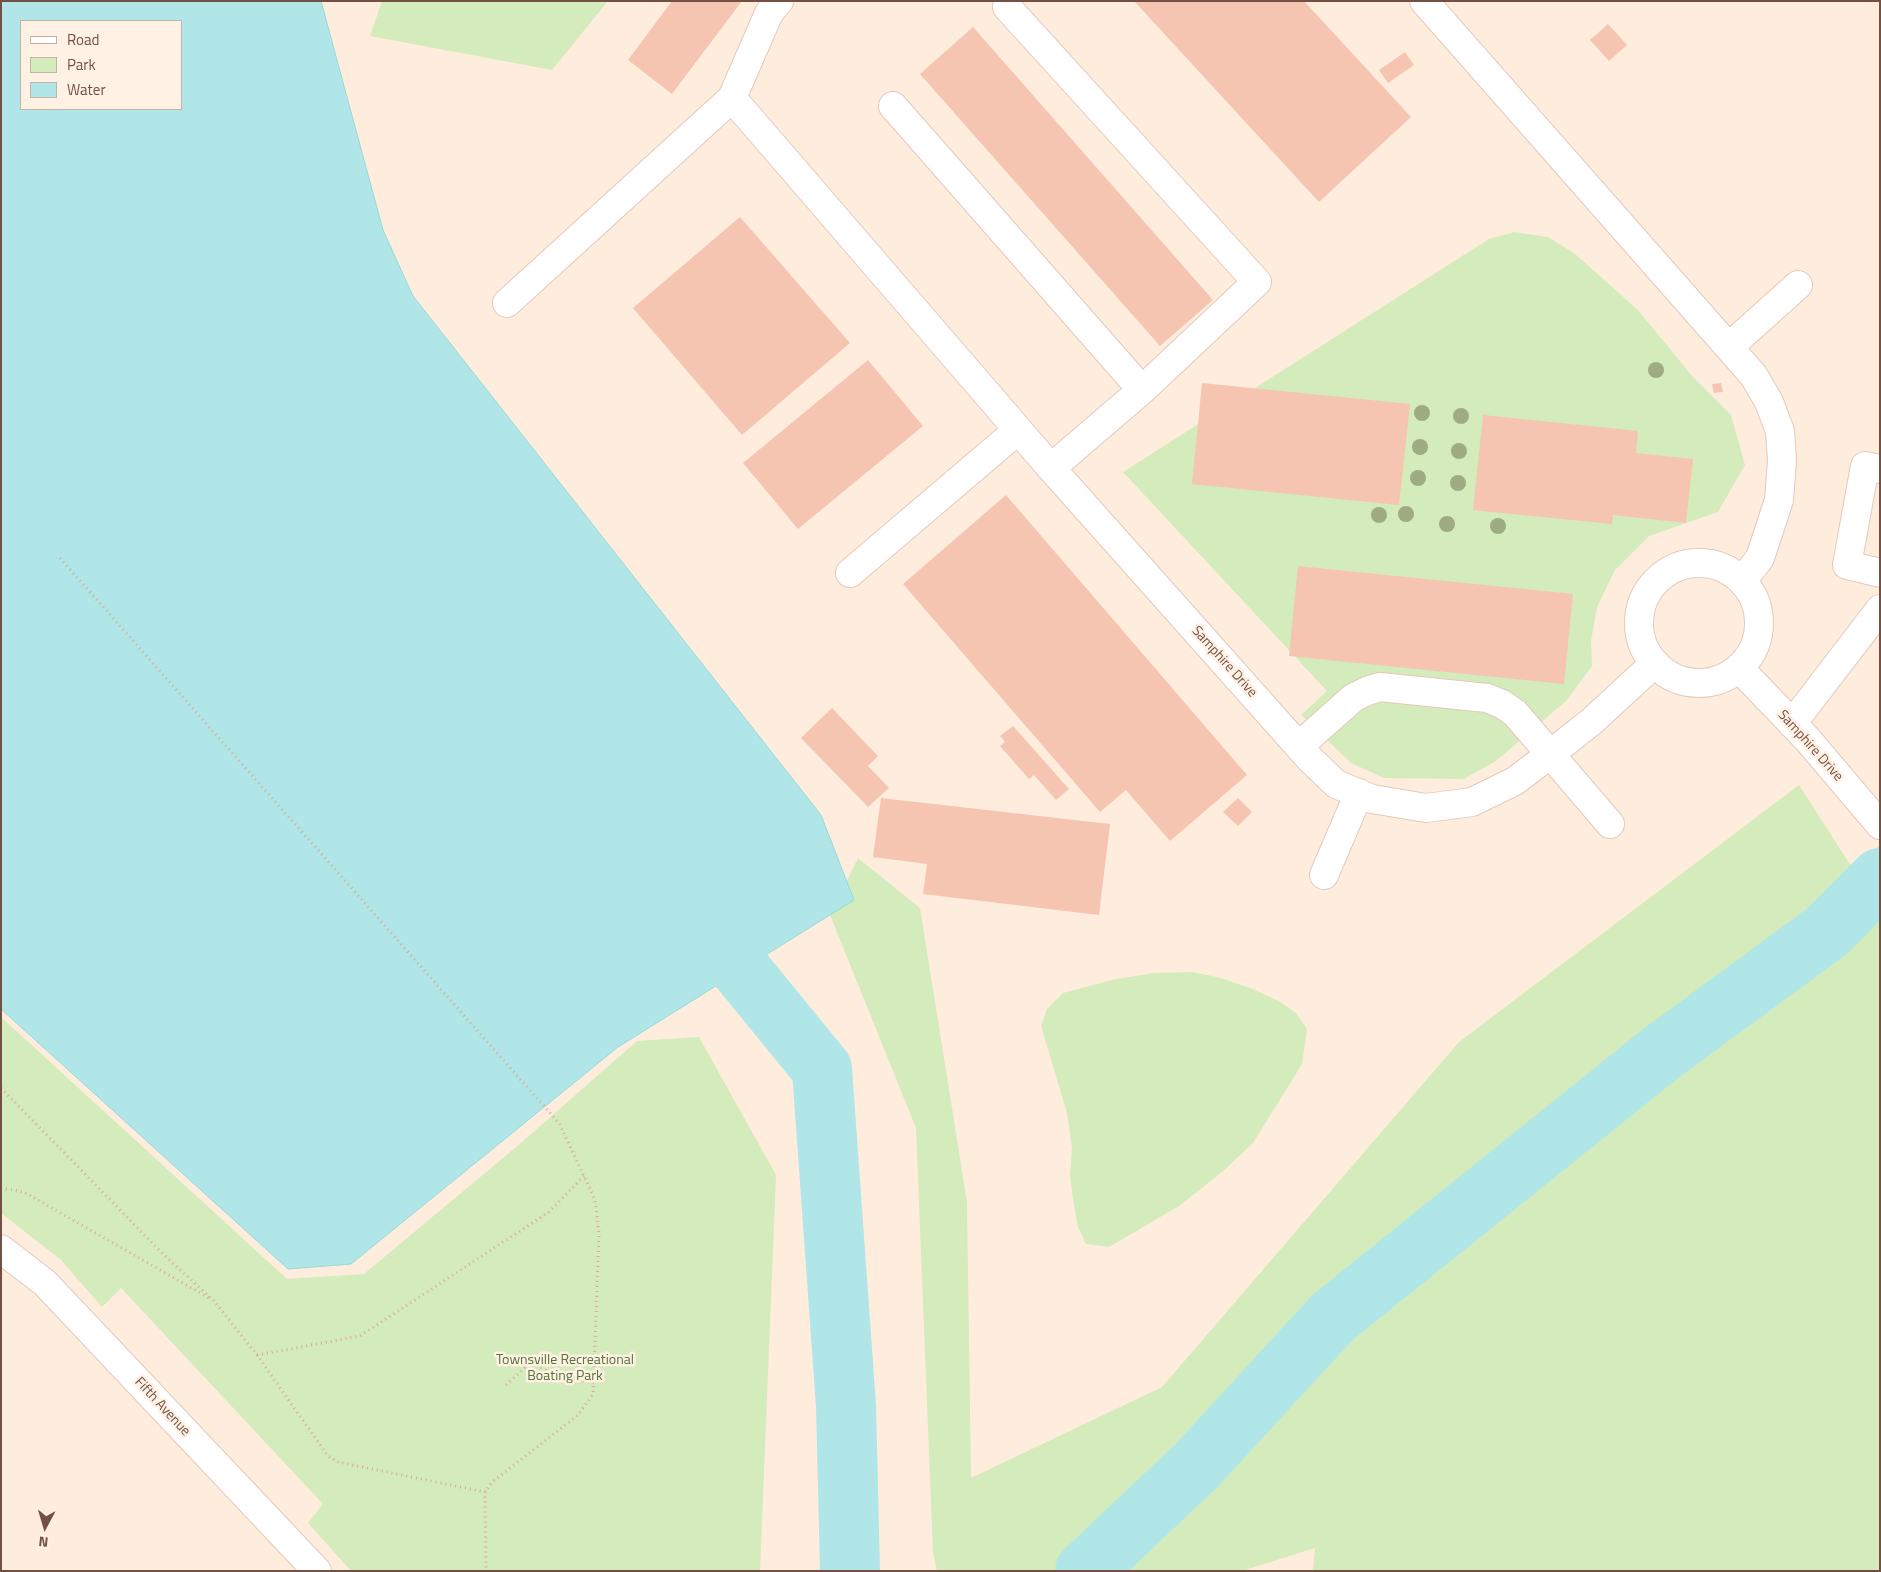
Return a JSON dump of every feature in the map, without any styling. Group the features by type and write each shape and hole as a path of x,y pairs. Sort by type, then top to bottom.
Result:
{"street":[{"path":"508,303 732,98 769,13 780,1"},
{"path":"1424,1 1754,376 1769,402 1780,431 1782,461 1779,500 1760,558 1742,581"},
{"path":"1007,7 1257,282 1142,390 1051,468"},
{"name":"Samphire Drive","path":"732,98 1051,468 1298,746 1336,784 1372,799 1426,808 1472,802 1515,781 1591,722 1655,663"},
{"path":"893,106 1142,390"},
{"path":"1729,347 1798,285"},
{"path":"850,573 1018,430"},
{"path":"1880,469 1865,466 1847,565 1880,573"},
{"path":"1688,564 1707,564 1726,570 1742,581 1753,597 1758,616 1758,635 1752,653 1739,668 1722,679 1702,684 1682,681 1664,672 1655,663 1649,658 1641,640 1639,620 1643,600 1654,583 1669,571 1688,564"},
{"path":"1792,724 1880,609"},
{"name":"Samphire Drive","path":"1739,668 1792,724 1877,821"},
{"path":"1298,746 1353,698 1367,690 1380,687 1487,698 1515,713 1610,824"},
{"path":"1324,875 1359,793"},
{"name":"Fifth Avenue","path":"1,1249 25,1266 51,1290 317,1571"}],"path":[{"path":"60,558 559,1124 595,1200 599,1234 595,1383 593,1394 578,1414 491,1483 485,1492 486,1571"},
{"path":"1,1088 146,1237 214,1301 257,1354 328,1456 338,1462 485,1492"},
{"path":"257,1354 360,1336 549,1212 584,1176"},
{"path":"1,1188 24,1192 214,1301"},
{"path":"506,1385 531,1362 554,1375 595,1383"}],"green space":[{"path":"382,1 608,1 552,70 370,36"},
{"path":"1514,232 1548,237 1574,253 1638,310 1692,376 1731,415 1745,465 1718,512 1649,536 1615,570 1597,607 1591,641 1592,666 1566,701 1496,761 1464,779 1384,778 1351,763 1301,715 1327,691 1123,472 1489,239"},
{"path":"1799,785 1853,869 1880,845 1880,1571 1313,1571 1315,1548 1242,1571 937,1571 933,1553 916,1128 830,915 858,858 920,908 967,1202 971,1478 1162,1387 1459,1042"},
{"path":"1193,972 1221,978 1250,988 1279,1001 1296,1013 1307,1029 1302,1064 1253,1143 1222,1172 1179,1206 1109,1247 1086,1244 1078,1227 1074,1205 1070,1177 1072,1148 1067,1113 1041,1026 1047,1009 1063,993 1116,979 1155,973"},
{"name":"Townsville Recreational Boating Park","path":"1,1017 287,1279 364,1274 515,1148 637,1041 699,1037 776,1175 760,1571 351,1571 308,1523 323,1504 121,1288 102,1307 61,1260 1,1213"}],"water":[{"path":"1,1 321,1 383,230 413,296 821,815 854,900 618,1047 351,1264 288,1269 1,1009"}],"building":[{"path":"672,1 742,1 672,94 628,60"},
{"path":"1134,1 1304,1 1411,117 1319,202"},
{"path":"1608,24 1627,45 1609,61 1590,40"},
{"path":"973,27 1213,300 1160,346 920,74"},
{"path":"1405,52 1414,65 1388,83 1379,70"},
{"path":"740,217 850,343 742,435 633,308"},
{"path":"868,360 923,426 798,529 743,463"},
{"path":"1202,383 1410,404 1399,505 1192,484"},
{"path":"1721,383 1723,392 1714,393 1712,384"},
{"path":"1483,415 1638,431 1636,453 1693,459 1686,523 1613,515 1612,524 1473,510"},
{"path":"1006,495 1247,775 1170,841 1126,790 1100,812 903,584"},
{"path":"1298,566 1573,594 1564,684 1289,656"},
{"path":"832,708 878,756 868,766 889,788 868,807 801,738"},
{"path":"1013,726 1069,789 1056,800 1034,775 1029,779 1000,746 1005,742 1000,736"},
{"path":"881,798 1110,824 1099,915 923,894 927,864 873,857"},
{"path":"1238,798 1252,812 1238,826 1223,812"}],"waterway":[{"path":"1085,1571 1197,1465 1333,1317 1660,1054 1826,932 1880,878"},
{"path":"688,905 822,1069 846,1406 850,1571"}]}
